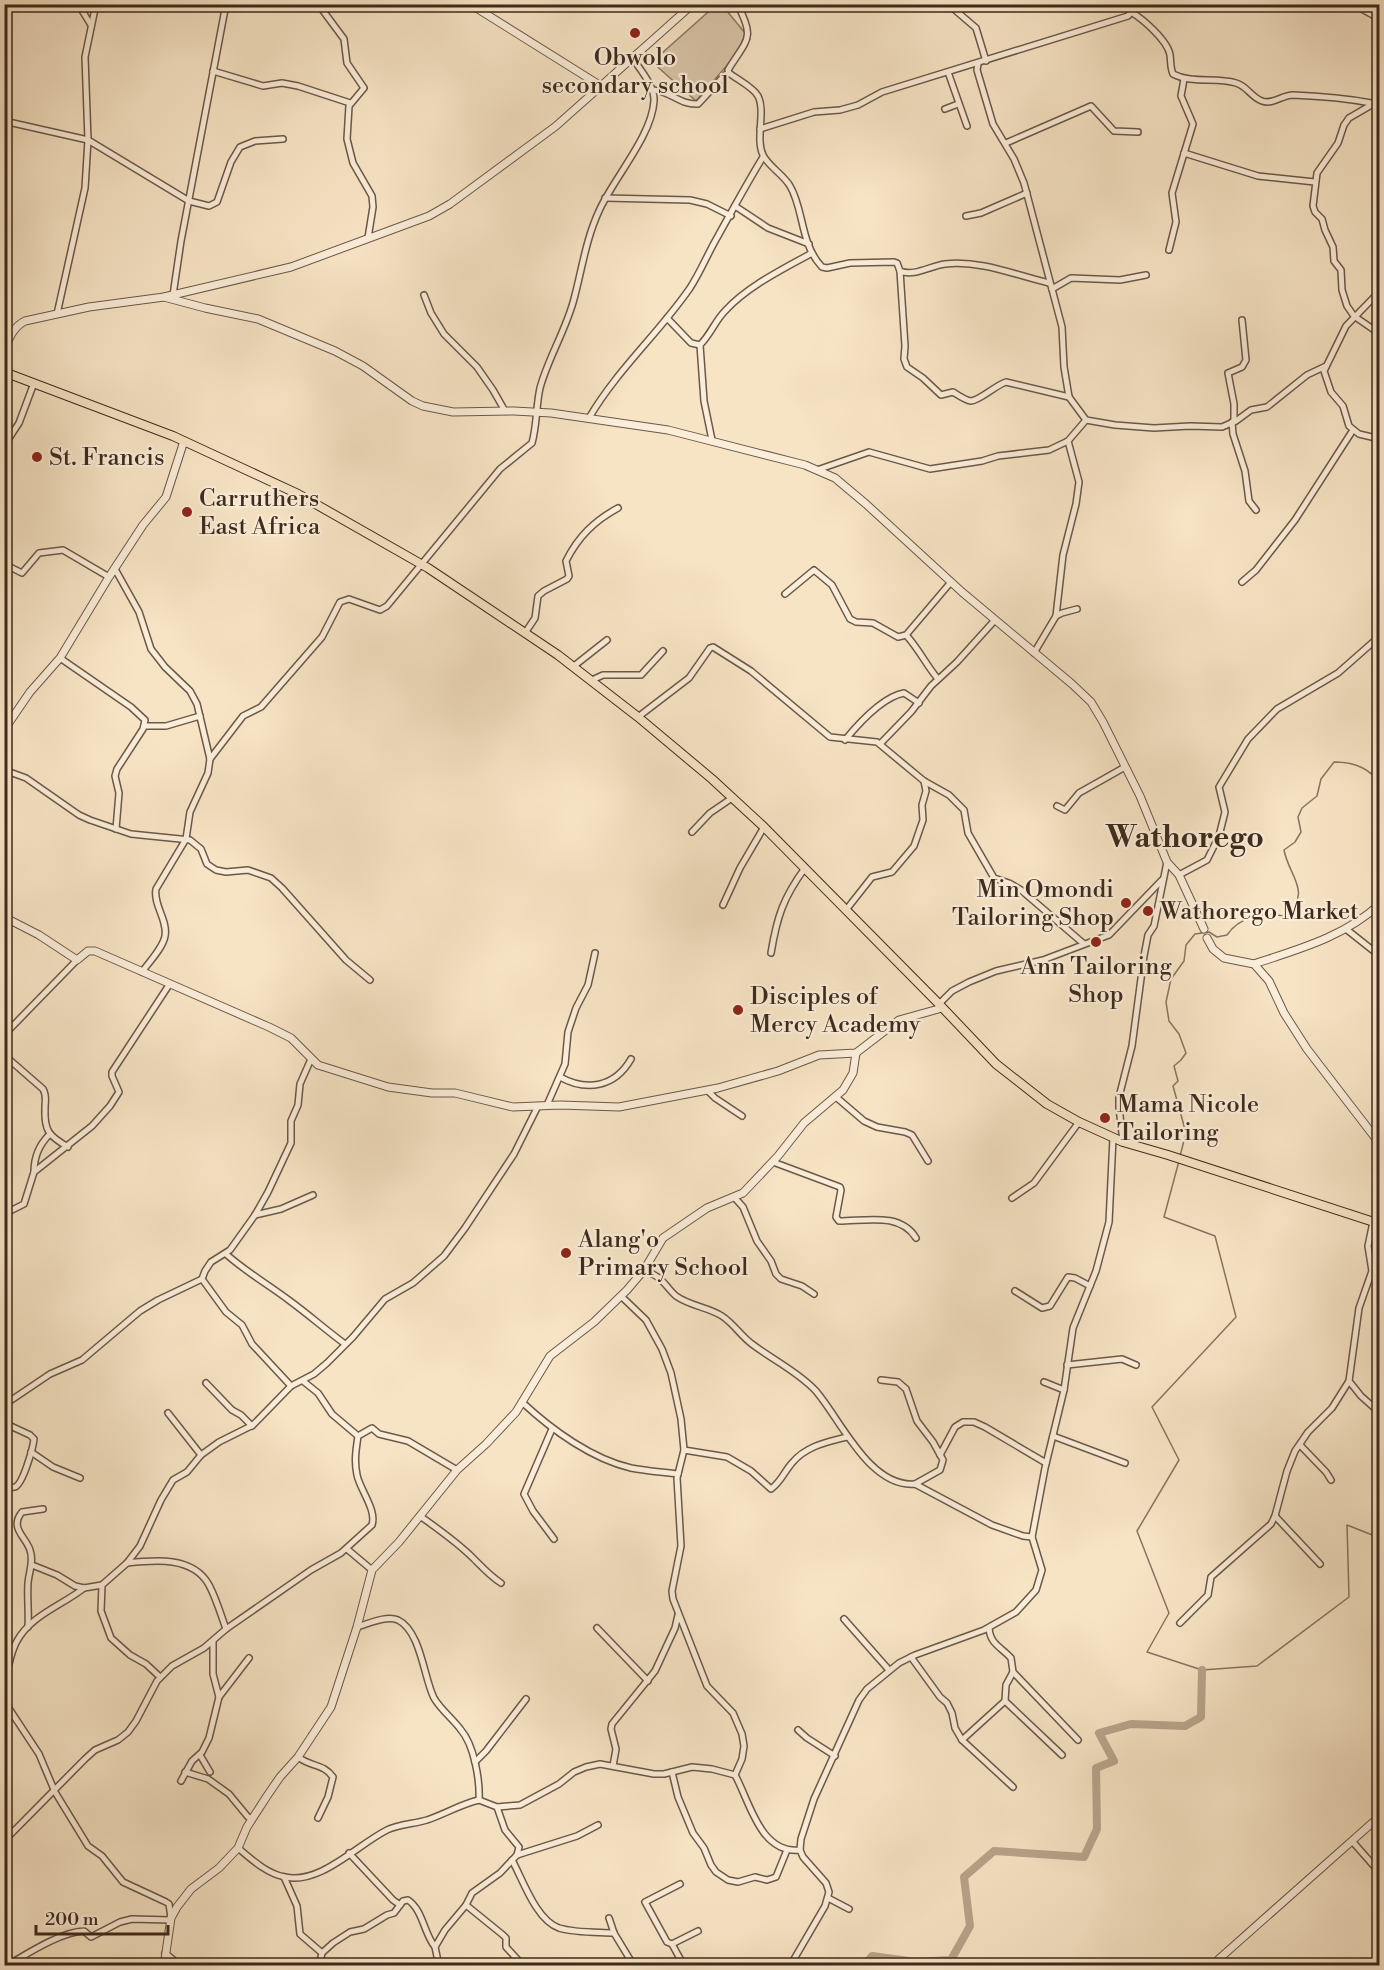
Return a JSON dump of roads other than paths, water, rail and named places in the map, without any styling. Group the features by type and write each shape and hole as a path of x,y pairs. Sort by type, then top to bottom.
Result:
{"main road":[{"path":"4,372 184,441 298,494 421,564 574,666 638,717 764,827 996,1064 1047,1104 1079,1122 1119,1139 1376,1223"}],"street":[{"path":"78,4 91,25"},
{"path":"57,314 82,204 88,140 85,57 96,4"},
{"path":"173,295 226,4"},
{"path":"318,4 344,39 347,63 364,88 350,103 347,140 353,163 372,196 373,207 368,238"},
{"path":"4,350 10,336 21,323 89,307 164,297 291,267 429,216 450,204 556,126 693,4"},
{"path":"729,74 749,33 737,4"},
{"path":"948,4 976,28 986,61"},
{"path":"1129,4 1131,12 1142,18 1167,47 1173,74 1184,79 1235,82 1245,86 1260,101 1270,102 1292,95 1344,98 1371,103"},
{"path":"1353,4 1380,20"},
{"path":"474,6 601,86"},
{"path":"760,129 814,112 840,110 858,105 882,92 1128,16 1131,12"},
{"path":"210,759 243,716 261,707 322,637 340,602 350,599 380,610 387,606 500,470 530,445 533,439 541,386 565,328 586,242 606,198 639,143 653,111 655,99 653,90 632,57"},
{"path":"978,64 979,80 993,124 1014,159 1036,223 1039,247 1062,327 1064,367 1069,398 1086,420 1154,428 1222,427 1251,410 1267,407 1308,375 1326,366"},
{"path":"213,71 267,87 282,83 298,86 350,103"},
{"path":"948,72 967,126"},
{"path":"653,90 663,91 682,103 698,104 725,75 729,74"},
{"path":"590,418 611,385 690,288 763,157 758,95 729,74"},
{"path":"1169,250 1176,222 1172,193 1193,123 1181,96 1184,79"},
{"path":"1380,100 1371,103 1349,118 1338,143 1317,173 1313,206 1322,219 1333,247 1334,261 1343,274 1342,290 1347,306 1354,316 1380,334"},
{"path":"945,109 958,104"},
{"path":"1006,143 1091,106 1114,131 1138,132"},
{"path":"4,121 88,140 189,201 209,206 217,202 231,162 240,147 255,141 283,139"},
{"path":"1184,153 1258,176 1315,182"},
{"path":"763,157 781,173 792,188 812,253 822,267 850,263 897,263 900,271 905,346 903,359 907,367 941,395 953,392 969,401 975,400 997,385 1006,382 1069,398"},
{"path":"966,216 981,213 1027,193"},
{"path":"606,198 690,200 707,204 730,216"},
{"path":"735,206 768,228 809,244"},
{"path":"700,345 709,336 724,311 747,293 812,253"},
{"path":"900,271 907,273 944,264 980,266 1000,268 1049,283"},
{"path":"1052,290 1071,278 1120,280 1146,275"},
{"path":"1380,291 1346,326 1324,371 1331,392 1343,406 1347,422 1353,430 1359,434 1380,439"},
{"path":"424,295 431,313 444,334 477,367 505,411"},
{"path":"164,297 258,319 313,342 363,366 412,401 423,406 453,412 536,411 668,429 817,470 847,487 951,582 1035,652 1090,702 1103,722 1140,796 1167,862 1179,875 1213,949 1224,958 1254,964 1324,940 1359,921 1380,904"},
{"path":"667,318 691,343 700,345"},
{"path":"1242,320 1246,360 1239,368 1227,373 1234,404 1233,434 1245,471 1249,501 1256,510"},
{"path":"700,345 704,401 712,440"},
{"path":"4,446 19,423 34,383"},
{"path":"817,470 874,452 921,467 939,469 998,456 1048,450 1068,441 1086,420"},
{"path":"1242,582 1256,570 1295,520 1353,430"},
{"path":"4,730 30,692 60,658 143,525 166,497 184,441"},
{"path":"1035,652 1056,616 1063,555 1076,504 1079,482 1068,441"},
{"path":"525,633 535,618 538,596 569,576 566,561 580,538 597,520 618,508"},
{"path":"4,566 22,573 39,553 63,550 109,577"},
{"path":"115,569 139,612 151,649 165,667 190,691 200,716 210,759 208,773 190,813 186,839 156,889 155,897 166,929 165,936 142,972"},
{"path":"785,594 814,570 832,585 850,619 856,622 873,623 898,637 906,635 951,582"},
{"path":"1056,616 1077,609"},
{"path":"880,744 995,620"},
{"path":"906,635 938,679"},
{"path":"1179,875 1207,860 1219,836 1225,812 1219,787 1252,733 1277,709 1338,673 1380,636"},
{"path":"574,666 607,640"},
{"path":"638,717 689,678 713,647 751,671 830,737 845,740 870,740 880,744 924,781 949,795 964,810 968,833 994,878 1021,890 1084,944"},
{"path":"592,680 603,675 641,675 663,651"},
{"path":"60,658 131,707 145,720 145,726 117,769 115,776 119,793 116,829"},
{"path":"845,740 860,721 897,694 904,693 919,703"},
{"path":"145,726 166,726 200,716"},
{"path":"1057,806 1065,810 1079,793 1125,767"},
{"path":"4,770 26,778 79,816 147,837 186,839 201,849 207,864 216,870 226,872 248,870 271,878 345,960 370,980"},
{"path":"846,910 872,877 878,874 889,874 896,870 914,846 922,820 922,805 926,791 924,781"},
{"path":"692,832 710,813 732,798"},
{"path":"723,905 740,868 764,827"},
{"path":"790,1965 828,1898 829,1892 826,1883 806,1861 800,1850 801,1839 814,1799 859,1700 867,1689 889,1670 911,1657 989,1628 1016,1612 1036,1590 1042,1569 1032,1537 1046,1463 1064,1390 1073,1328 1090,1286 1109,1221 1119,1139 1119,1097 1132,1046 1148,935 1154,926 1167,862"},
{"path":"771,953 781,908 789,889 805,868"},
{"path":"4,1035 77,960 91,950 291,1038 318,1065 388,1087 432,1093 455,1093 507,1106 619,1107 708,1090 778,1071 809,1058 856,1053 899,1020 941,1006 952,991 969,982 996,971 1043,960 1105,937 1113,932 1163,880"},
{"path":"4,918 39,935 77,960"},
{"path":"1346,929 1380,956"},
{"path":"547,1105 560,1077 566,1055 568,1032 576,1008 588,985 595,953"},
{"path":"1254,964 1269,981 1284,1014 1307,1049 1380,1144"},
{"path":"34,1172 68,1147 110,1106 119,1092 112,1072 169,985"},
{"path":"170,1919 179,1903 191,1889 219,1868 238,1848 252,1819 280,1777 298,1757 331,1707 357,1627 372,1570 399,1542 457,1470 505,1426 523,1403 550,1356 594,1322 621,1296 644,1270 663,1238 707,1208 742,1193 773,1162 804,1123 843,1090 853,1073 856,1053"},
{"path":"4,1055 45,1091 45,1124 49,1135 68,1147"},
{"path":"4,1405 50,1374 82,1360 140,1311 202,1279 208,1266 226,1254 255,1215 291,1143 291,1121 298,1105 300,1084 311,1059"},
{"path":"560,1077 578,1086 600,1084 619,1076 631,1059"},
{"path":"708,1090 715,1098 742,1116"},
{"path":"836,1097 864,1122 912,1135 928,1161"},
{"path":"32,1565 57,1575 75,1586 84,1588 102,1585 127,1563 143,1542 167,1488 173,1480 192,1468 201,1455 228,1436 252,1426 291,1386 303,1381 320,1368 382,1303 420,1277 452,1247 514,1154 538,1106"},
{"path":"1012,1198 1034,1183 1079,1122"},
{"path":"4,1214 24,1204 40,1146 49,1135"},
{"path":"773,1162 840,1187 836,1217 839,1221 894,1221 908,1227 916,1238"},
{"path":"255,1215 281,1209 313,1195"},
{"path":"734,1197 743,1207 757,1241 771,1261 778,1277 814,1293"},
{"path":"1180,1623 1208,1595 1211,1577 1271,1524 1287,1471 1300,1445 1308,1432 1332,1408 1349,1381 1359,1308 1364,1288 1372,1271 1368,1246 1376,1223"},
{"path":"226,1254 253,1277 289,1300 345,1344"},
{"path":"644,1270 662,1280 679,1298 722,1316 752,1344 810,1384 825,1402 847,1437 868,1461 891,1479 903,1484 915,1484 992,1525 1032,1537"},
{"path":"1015,1291 1042,1308 1050,1306 1068,1277 1090,1286"},
{"path":"202,1279 226,1312 238,1320 252,1344 291,1386"},
{"path":"621,1296 646,1320 667,1361 681,1419 684,1450 678,1474 681,1546 672,1591 678,1615 707,1686 733,1713 740,1727 744,1746 742,1759 735,1775"},
{"path":"1067,1365 1122,1359 1136,1365"},
{"path":"881,1380 898,1382 906,1389 917,1421 944,1464 940,1470 915,1484"},
{"path":"303,1381 318,1393 332,1413 358,1436"},
{"path":"1349,1381 1361,1396 1380,1413"},
{"path":"1044,1382 1064,1390"},
{"path":"206,1383 232,1410 252,1426"},
{"path":"523,1403 552,1429 605,1459 631,1468 678,1474"},
{"path":"168,1413 201,1455"},
{"path":"940,1455 956,1427 963,1422 974,1422 1046,1463"},
{"path":"4,1423 33,1437 31,1452 18,1485 4,1486"},
{"path":"358,1436 372,1428 379,1434 408,1441 457,1470"},
{"path":"552,1429 524,1494 533,1511 554,1539"},
{"path":"4,1841 95,1750 118,1740 128,1732 160,1677 172,1666 213,1642 226,1629 311,1570 347,1549 373,1523 357,1476 355,1461 358,1436"},
{"path":"1053,1436 1125,1463"},
{"path":"684,1450 727,1456 751,1471 771,1489 781,1479 791,1463 817,1444 847,1437"},
{"path":"1300,1445 1331,1480"},
{"path":"31,1452 53,1467 80,1478"},
{"path":"28,1627 31,1551 18,1532 19,1516 22,1512 43,1509"},
{"path":"420,1516 445,1534 501,1583"},
{"path":"1275,1516 1320,1564"},
{"path":"347,1549 372,1570"},
{"path":"127,1563 167,1562 189,1566 209,1584 226,1629"},
{"path":"102,1585 101,1611 111,1638 160,1677"},
{"path":"4,1682 16,1643 28,1627 46,1612 84,1588"},
{"path":"613,1766 616,1749 612,1724 648,1681 664,1654 678,1615"},
{"path":"357,1627 388,1619 398,1620 415,1641 434,1698 465,1735 475,1762 480,1790 479,1800"},
{"path":"844,1619 889,1670"},
{"path":"597,1628 648,1681"},
{"path":"989,1628 993,1643 1011,1658 1013,1672 1078,1740"},
{"path":"213,1642 213,1674 219,1697"},
{"path":"911,1657 940,1697 947,1703 955,1728 962,1740 1013,1787"},
{"path":"181,1781 209,1738 219,1697 249,1658"},
{"path":"962,1740 1005,1701 1006,1685 1013,1672"},
{"path":"475,1762 526,1699"},
{"path":"4,1701 39,1754 55,1792 88,1846 102,1856 116,1876 137,1890 169,1904 170,1919 164,1965"},
{"path":"1005,1701 1062,1755"},
{"path":"798,1730 835,1756"},
{"path":"200,1755 210,1772"},
{"path":"298,1757 311,1765 323,1767 333,1777 328,1797 318,1818"},
{"path":"238,1848 260,1866 284,1877 298,1878 322,1872 392,1828 429,1819 479,1800 497,1807 513,1807 525,1803 586,1767 600,1764 654,1774 686,1768 705,1768 735,1775"},
{"path":"185,1772 208,1779 229,1794 252,1819"},
{"path":"672,1772 678,1797 695,1837 707,1853 712,1869 722,1877 738,1882 755,1877 767,1880 776,1877 787,1850"},
{"path":"735,1775 764,1833 776,1846 787,1850 800,1850"},
{"path":"435,1947 445,1930 466,1905 472,1893 500,1873 515,1858 519,1847 505,1830 497,1807"},
{"path":"1211,1965 1380,1816"},
{"path":"515,1858 577,1836 598,1825"},
{"path":"1352,1841 1374,1866"},
{"path":"349,1853 400,1905"},
{"path":"515,1858 534,1904 548,1922 559,1928 570,1930 614,1933"},
{"path":"284,1877 297,1905 300,1934 322,1953"},
{"path":"680,1884 645,1902 667,1942 672,1944 684,1965"},
{"path":"828,1898 849,1909"},
{"path":"319,1965 322,1953 344,1935 364,1929 394,1913 403,1901 411,1902 417,1911 435,1947 439,1965"},
{"path":"466,1905 506,1938 506,1947 518,1960"},
{"path":"609,1918 614,1933 634,1965"},
{"path":"6,1965 74,1931 84,1931 91,1936 120,1922 132,1919 170,1919"},
{"path":"672,1944 698,1931"},
{"path":"165,1953 181,1965"}],"waterway":[{"path":"1180,1156 1186,1133 1173,1086 1178,1081 1174,1066 1186,1053 1179,1034 1169,1021 1166,1002 1171,979 1184,961 1186,945 1195,934 1209,932 1217,937 1227,935 1238,924 1252,917 1284,916 1293,908 1299,892 1284,850 1295,842 1301,832 1298,817 1302,808 1317,796 1321,779 1334,762 1360,767 1376,778 1380,784"},
{"path":"1179,1161 1164,1217 1215,1236 1236,1317 1152,1407 1179,1460 1137,1531 1169,1613 1147,1652 1202,1670 1257,1666 1349,1597 1347,1525 1380,1538"},
{"path":"864,1966 872,1956 916,1962 951,1960 970,1926 964,1877 994,1851 1084,1857 1097,1829 1096,1768 1114,1761 1099,1733 1131,1724 1185,1726 1201,1717 1202,1670"}],"place":[{"name":"Obwolo secondary school","path":"635,33"},
{"name":"St. Francis","path":"37,457"},
{"name":"Carruthers East Africa","path":"187,512"},
{"name":"Min Omondi Tailoring Shop","path":"1126,903"},
{"name":"Wathorego Market","path":"1148,911"},
{"name":"Ann Tailoring Shop","path":"1096,942"},
{"name":"Disciples of Mercy Academy","path":"738,1010"},
{"name":"Mama Nicole Tailoring","path":"1105,1118"},
{"name":"Alang'o Primary School","path":"566,1253"}],"district":[{"name":"Wathorego","path":"1185,837"}]}
